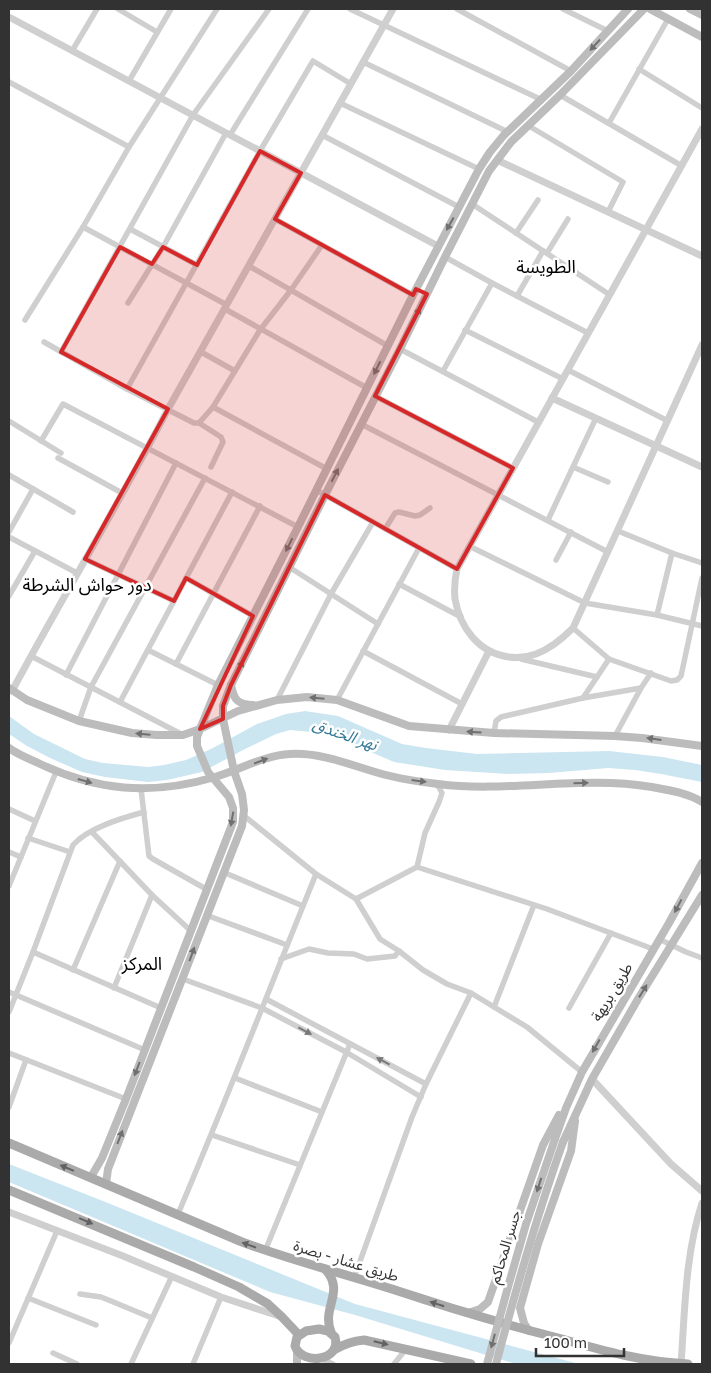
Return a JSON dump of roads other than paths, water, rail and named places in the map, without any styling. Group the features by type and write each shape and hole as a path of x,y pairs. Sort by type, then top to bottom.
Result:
{"main road":[{"path":"90,1177 102,1158 126,1099 233,822 234,808 229,797 210,775 197,746 197,737 218,685 479,168 506,134 571,71 628,9"},
{"path":"106,1184 108,1169 242,826 242,794 234,771 223,719 222,706 231,685 489,170 511,142 644,9"},
{"path":"650,9 702,36"},
{"path":"690,9 702,15"},
{"path":"506,134 511,142"},
{"path":"415,292 427,294"},
{"path":"231,685 235,698 240,704 257,706"},
{"path":"11,689 27,700 79,721 132,733 183,735 238,711 277,700 307,697 338,700 409,726 494,733 614,736 702,746"},
{"path":"9,748 56,772 99,785 141,789 181,786 210,775 234,771 271,757 300,754 331,759 387,775 437,784 510,786 631,783 666,789 694,797 702,802"},
{"name":"طريق بريهة","path":"554,1139 582,1072 702,863"},
{"path":"207,887 217,889"},
{"name":"طريق بريهة","path":"563,1142 592,1079 638,999 702,895"},
{"path":"174,975 182,978"},
{"path":"467,1313 480,1309 488,1302 543,1145 559,1116 566,1108"},
{"path":"529,1331 524,1323 520,1308 538,1244 571,1151 577,1112"},
{"name":"جسر المحاكم","path":"487,1364 526,1224 554,1139"},
{"name":"جسر المحاكم","path":"496,1364 514,1296 563,1142"},
{"name":"طريق عشار - بصرة","path":"9,1143 265,1251 529,1331 632,1358 688,1364"},
{"path":"9,1190 194,1266 260,1299 282,1317 299,1335"},
{"path":"325,1269 334,1284 334,1295 328,1312 331,1332 336,1340 334,1350"},
{"path":"297,1364 295,1343 299,1335 314,1329 331,1332"},
{"path":"297,1352 314,1360 328,1355 348,1343 364,1340 465,1363"}],"street":[{"path":"72,51 97,9"},
{"path":"118,9 157,32"},
{"path":"128,81 171,9"},
{"path":"25,320 83,227 129,147 217,9"},
{"path":"61,352 193,115 269,9"},
{"path":"128,303 163,247 228,134 308,9"},
{"path":"350,9 542,100"},
{"path":"11,689 86,559 168,409 393,9"},
{"path":"458,9 571,71"},
{"path":"563,9 608,31"},
{"path":"9,17 438,246"},
{"path":"608,123 668,19"},
{"path":"127,389 260,151 313,61 351,84"},
{"path":"363,62 506,134"},
{"path":"639,69 702,108"},
{"path":"9,82 129,147"},
{"path":"560,95 682,166"},
{"path":"340,103 479,168"},
{"path":"529,126 623,182 608,212"},
{"path":"702,129 700,139 682,166 457,569 455,597 461,617 469,633 481,646 502,656 535,655 562,639 573,628 656,446 699,360 702,344"},
{"path":"322,135 459,207"},
{"path":"496,160 702,256"},
{"path":"516,233 538,200"},
{"path":"472,204 610,295"},
{"path":"275,219 415,292"},
{"path":"517,296 568,219"},
{"path":"83,227 187,283 260,330 367,388"},
{"path":"130,229 197,265"},
{"path":"199,423 213,407 260,330 322,245"},
{"path":"445,257 588,333"},
{"path":"249,266 388,346"},
{"path":"443,371 492,283"},
{"path":"465,330 563,379"},
{"path":"44,342 127,389 194,423 199,423 222,439 212,467"},
{"path":"400,349 538,422"},
{"path":"201,352 235,371"},
{"path":"568,370 668,421"},
{"path":"375,396 513,468"},
{"path":"552,398 702,467"},
{"path":"41,441 63,404 298,526"},
{"path":"213,407 327,469"},
{"path":"548,520 596,418"},
{"path":"9,421 122,493"},
{"path":"361,424 608,552"},
{"path":"66,674 176,463"},
{"path":"573,467 608,482"},
{"path":"9,475 73,512"},
{"path":"79,721 91,687 205,478"},
{"path":"9,532 33,489"},
{"path":"316,490 457,569"},
{"path":"120,702 232,492"},
{"path":"176,664 260,506"},
{"path":"385,529 395,514 399,512 415,516 430,508"},
{"path":"277,700 331,594 373,522"},
{"path":"618,531 702,563"},
{"path":"556,560 571,532"},
{"path":"9,537 77,573"},
{"path":"469,546 585,603 657,615 702,626"},
{"path":"338,700 419,548"},
{"path":"9,596 35,551"},
{"path":"657,615 672,553"},
{"path":"86,559 174,601"},
{"path":"289,567 378,624"},
{"path":"186,578 252,616"},
{"path":"573,628 609,658 671,681 677,680 681,676 702,578"},
{"path":"399,584 461,617"},
{"path":"148,650 218,685"},
{"path":"449,730 489,651"},
{"path":"364,652 462,704"},
{"path":"31,656 183,735"},
{"path":"517,657 597,677"},
{"path":"583,698 609,658"},
{"path":"614,736 651,674"},
{"path":"494,733 496,721 501,717 583,698 641,688"},
{"path":"9,886 56,772"},
{"path":"417,867 425,832 440,802 442,792 437,784"},
{"path":"141,789 148,853 151,858 207,887"},
{"path":"9,809 36,820"},
{"path":"9,1012 73,845 92,832 118,819 144,812"},
{"path":"243,815 316,874 356,899 380,939 423,970 447,984 470,993 527,1027 582,1072"},
{"path":"92,832 152,895 191,931"},
{"path":"28,838 70,852"},
{"path":"9,852 20,857"},
{"path":"72,970 120,860"},
{"path":"356,899 417,867 534,905 653,949"},
{"path":"224,872 303,906"},
{"path":"178,1214 212,1135 316,874"},
{"path":"114,988 152,895"},
{"path":"494,1007 534,905"},
{"path":"206,915 287,945"},
{"path":"569,1008 611,933"},
{"path":"659,939 702,958"},
{"path":"282,959 308,949 328,953 354,954 367,959 394,956 399,951"},
{"path":"33,952 161,1008"},
{"path":"182,978 262,1008 346,1052 421,1097"},
{"path":"9,992 145,1050"},
{"path":"354,1278 412,1118 426,1084 470,993"},
{"path":"266,999 426,1084"},
{"path":"265,1251 350,1044"},
{"path":"9,1053 126,1099"},
{"path":"9,1106 26,1060"},
{"path":"235,1078 322,1112"},
{"path":"592,1079 672,1164 702,1191"},
{"path":"212,1135 300,1165"},
{"path":"681,1364 692,1238 702,1204"},
{"path":"9,1213 122,1256 221,1297 282,1317"},
{"path":"9,1343 57,1231"},
{"path":"131,1364 172,1276"},
{"path":"80,1294 106,1299 152,1318"},
{"path":"192,1364 221,1297"},
{"path":"28,1298 96,1326"},
{"path":"394,1364 406,1349"},
{"path":"53,1353 78,1364"},
{"path":"314,1360 333,1364"}],"water":[{"name":"نهر الخندق","path":"305,711 338,716 402,744 426,748 477,754 609,751 663,757 702,765 702,782 635,770 608,768 508,774 445,770 394,762 336,737 290,730 276,734 202,772 148,782 82,772 50,758 9,734 9,716 34,734 85,759 103,763 148,767 186,760 257,724 286,714"},
{"path":"9,1164 355,1304 579,1364 516,1364 355,1315 270,1292 9,1182"}],"district":[{"name":"الطويسة","path":"546,267"},
{"name":"دور حواش الشرطة","path":"87,585"},
{"name":"المركز","path":"142,964"}]}
